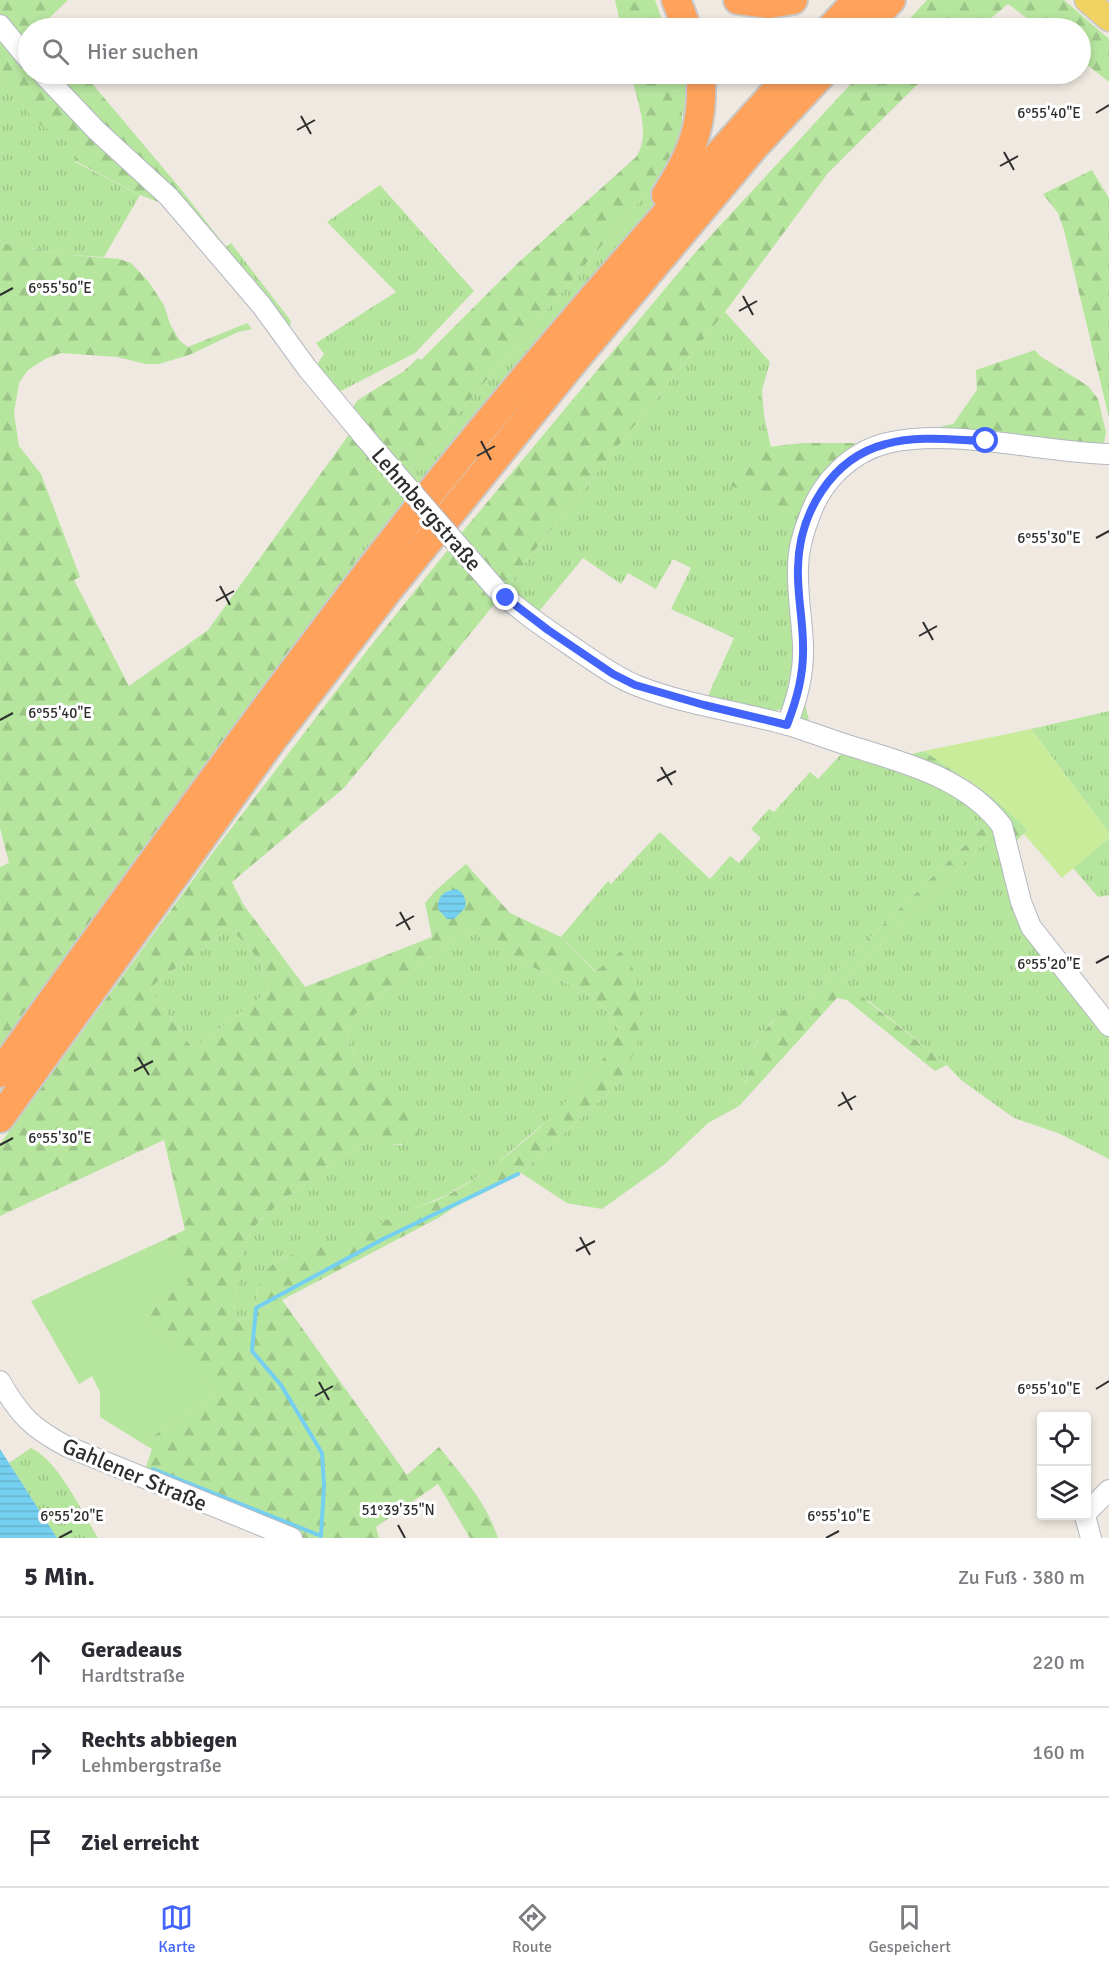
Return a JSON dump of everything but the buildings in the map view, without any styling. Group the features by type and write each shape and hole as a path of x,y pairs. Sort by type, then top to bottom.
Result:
{"highway":[{"path":"676,0 683,18"},
{"path":"738,0 769,4 793,0"},
{"path":"840,18 857,0"},
{"path":"874,18 891,0"},
{"path":"549,351 593,286 665,196 680,173 693,145 700,115 700,84"},
{"path":"0,1073 373,566 549,351 782,84"},
{"path":"0,1118 273,739 390,588 568,369 755,146 813,84"}],"main road":[{"path":"1086,0 1109,19"}],"street":[{"path":"0,25 18,47"},
{"name":"Lehmbergstraße","path":"52,84 96,130 168,197 262,306 307,368 366,439 496,589 548,630 613,674 635,685 787,725 927,771 980,803 995,816 1002,826 1021,902 1031,927 1109,1026"},
{"path":"787,725 798,697 802,667 803,645 798,568 800,544 821,489 846,464 885,444 922,439 986,441 1074,453 1109,454"},
{"name":"Gahlener Straße","path":"0,1381 13,1405 39,1432 57,1442 292,1538"},
{"path":"1091,1509 1109,1490"},
{"path":"1087,1520 1091,1538"}],"green space":[{"path":"0,0 68,0 49,18 18,18 18,42 0,20"},
{"path":"615,0 655,0 661,18 619,18"},
{"path":"927,0 1064,0 1085,18 1027,18 1008,4 991,18 910,18"},
{"path":"1091,23 1109,39 1109,82 1091,68"},
{"path":"0,34 18,54 18,84 46,84 169,206 140,195 75,161 82,150 36,122 0,76"},
{"path":"0,76 36,121 82,150 75,162 140,195 104,257 70,255 0,243"},
{"path":"56,84 92,84 180,188 171,196"},
{"path":"634,84 678,84 682,125 671,160 663,174 404,476 355,412 354,405 358,400 404,371 418,358 421,360 519,262 636,157 643,138"},
{"path":"678,84 694,84 696,95 656,202 516,369 418,492 404,476 663,174 681,134 683,116"},
{"path":"851,84 918,84 828,173 725,312 531,555 506,590 344,788 232,882 243,904 305,987 432,937 425,903 435,891 466,864 510,913 561,937 595,972 626,947 637,982 640,1017 637,1047 620,1082 521,1173 518,1173 519,1175 282,1300 407,1475 439,1447 481,1501 498,1538 470,1538 438,1484 376,1527 379,1538 301,1538 145,1470 152,1449 142,1443 215,1396 182,1342 173,1346 145,1319 163,1297 188,1284 166,1239 185,1230 164,1140 0,1216 0,1144 214,851 369,648 459,536 694,254","holes":["229,929 244,942 260,964 268,992 193,1049 149,988","467,929 526,964 591,995 608,1012 619,1029 612,1045 593,1072 552,1116 502,1159 467,1184 442,1198 404,1212 349,1239 291,1255 276,1262 261,1279 255,1314 240,1322 234,1306 245,1243 267,1214 364,1142 400,1144 419,1136 420,1121 410,1108 354,1056 348,1033 355,1014"]},
{"path":"1092,170 1109,198 1109,418 1064,230 1058,213 1043,194"},
{"path":"380,185 474,291 415,353 337,393 315,367 324,354 316,343 396,292 327,222"},
{"path":"180,188 226,247 231,243 291,321 288,329 171,196"},
{"path":"0,243 70,255 119,259 131,263 148,281 164,305 170,324 180,341 188,347 247,323 252,329 238,332 189,355 159,364 146,364 117,357 61,353 45,359 28,370 19,383 14,413 19,446 41,474 80,577 74,580 129,686 208,630 353,429 399,484 318,622 154,835 0,1049 0,867 9,863 0,828"},
{"path":"725,312 770,362 762,390 764,415 771,448 760,448 800,518 799,658 787,706 768,712 747,711 706,700 734,638 671,609 691,568 673,559 656,589 628,573 621,584 583,558 536,615 506,590 531,555"},
{"path":"1035,350 1040,356 1088,386 1098,399 1106,432 1104,443 1101,445 945,432 942,426 953,424 977,390 976,370"},
{"path":"802,443 856,443 832,462 816,480 800,518 730,485 760,448"},
{"path":"399,484 412,499 318,621"},
{"path":"802,691 810,725 912,754 924,751 993,797 1028,830 1016,841 1009,836 997,813 793,721"},
{"path":"1109,711 1109,833 1031,729"},
{"path":"1031,729 1109,833 1109,838 1062,878 1024,834 1028,830 993,797 924,751"},
{"path":"845,750 918,771 990,821 808,998 782,1013 768,1026 753,1052 749,1075 733,1098 739,1106 708,1123 665,1164 602,1209 567,1203 521,1173 620,1082 626,948 596,972 561,937 608,881 611,884 660,832 710,879 730,856 739,863 761,838 751,829 769,809 774,812 810,772 818,779"},
{"path":"990,821 999,828 837,989 855,991 947,1065 935,1071 847,1000 837,998 739,1106 733,1098 747,1080 752,1067 752,1054 762,1033 785,1009 808,998"},
{"path":"999,828 1009,881 1109,1034 1109,1159 1058,1133 1014,1118 961,1080 947,1065 869,1001 836,990"},
{"path":"1109,838 1109,895 1098,897 1073,868"},
{"path":"229,929 256,956 264,973 268,992 193,1049 149,988"},
{"path":"467,929 526,964 591,995 608,1012 619,1029 613,1046 557,1112 490,1169 447,1195 398,1215 353,1238 335,1245 286,1256 274,1263 257,1290 255,1314 240,1322 234,1306 235,1295 245,1243 255,1227 283,1201 364,1142 402,1145 420,1121 354,1056 348,1033 355,1014"},
{"path":"166,1239 189,1284 163,1297 145,1319 173,1346 182,1341 215,1396 142,1443 100,1417 100,1392 92,1376 79,1384 31,1301"},
{"path":"31,1448 51,1463 60,1475 98,1538 56,1538 9,1463"}],"water":[{"path":"456,889 464,897 465,908 454,919 447,919 438,909 440,897"},
{"path":"0,1449 57,1538 0,1538"}],"waterway":[{"path":"153,1469 321,1536 324,1486 322,1453 281,1385 252,1351 256,1308 383,1239 518,1174"}],"route":[{"path":"506,598 613,674 635,685 787,725 801,682 803,645 798,568 800,544 821,489 846,464 885,444 922,439 986,441"}]}
